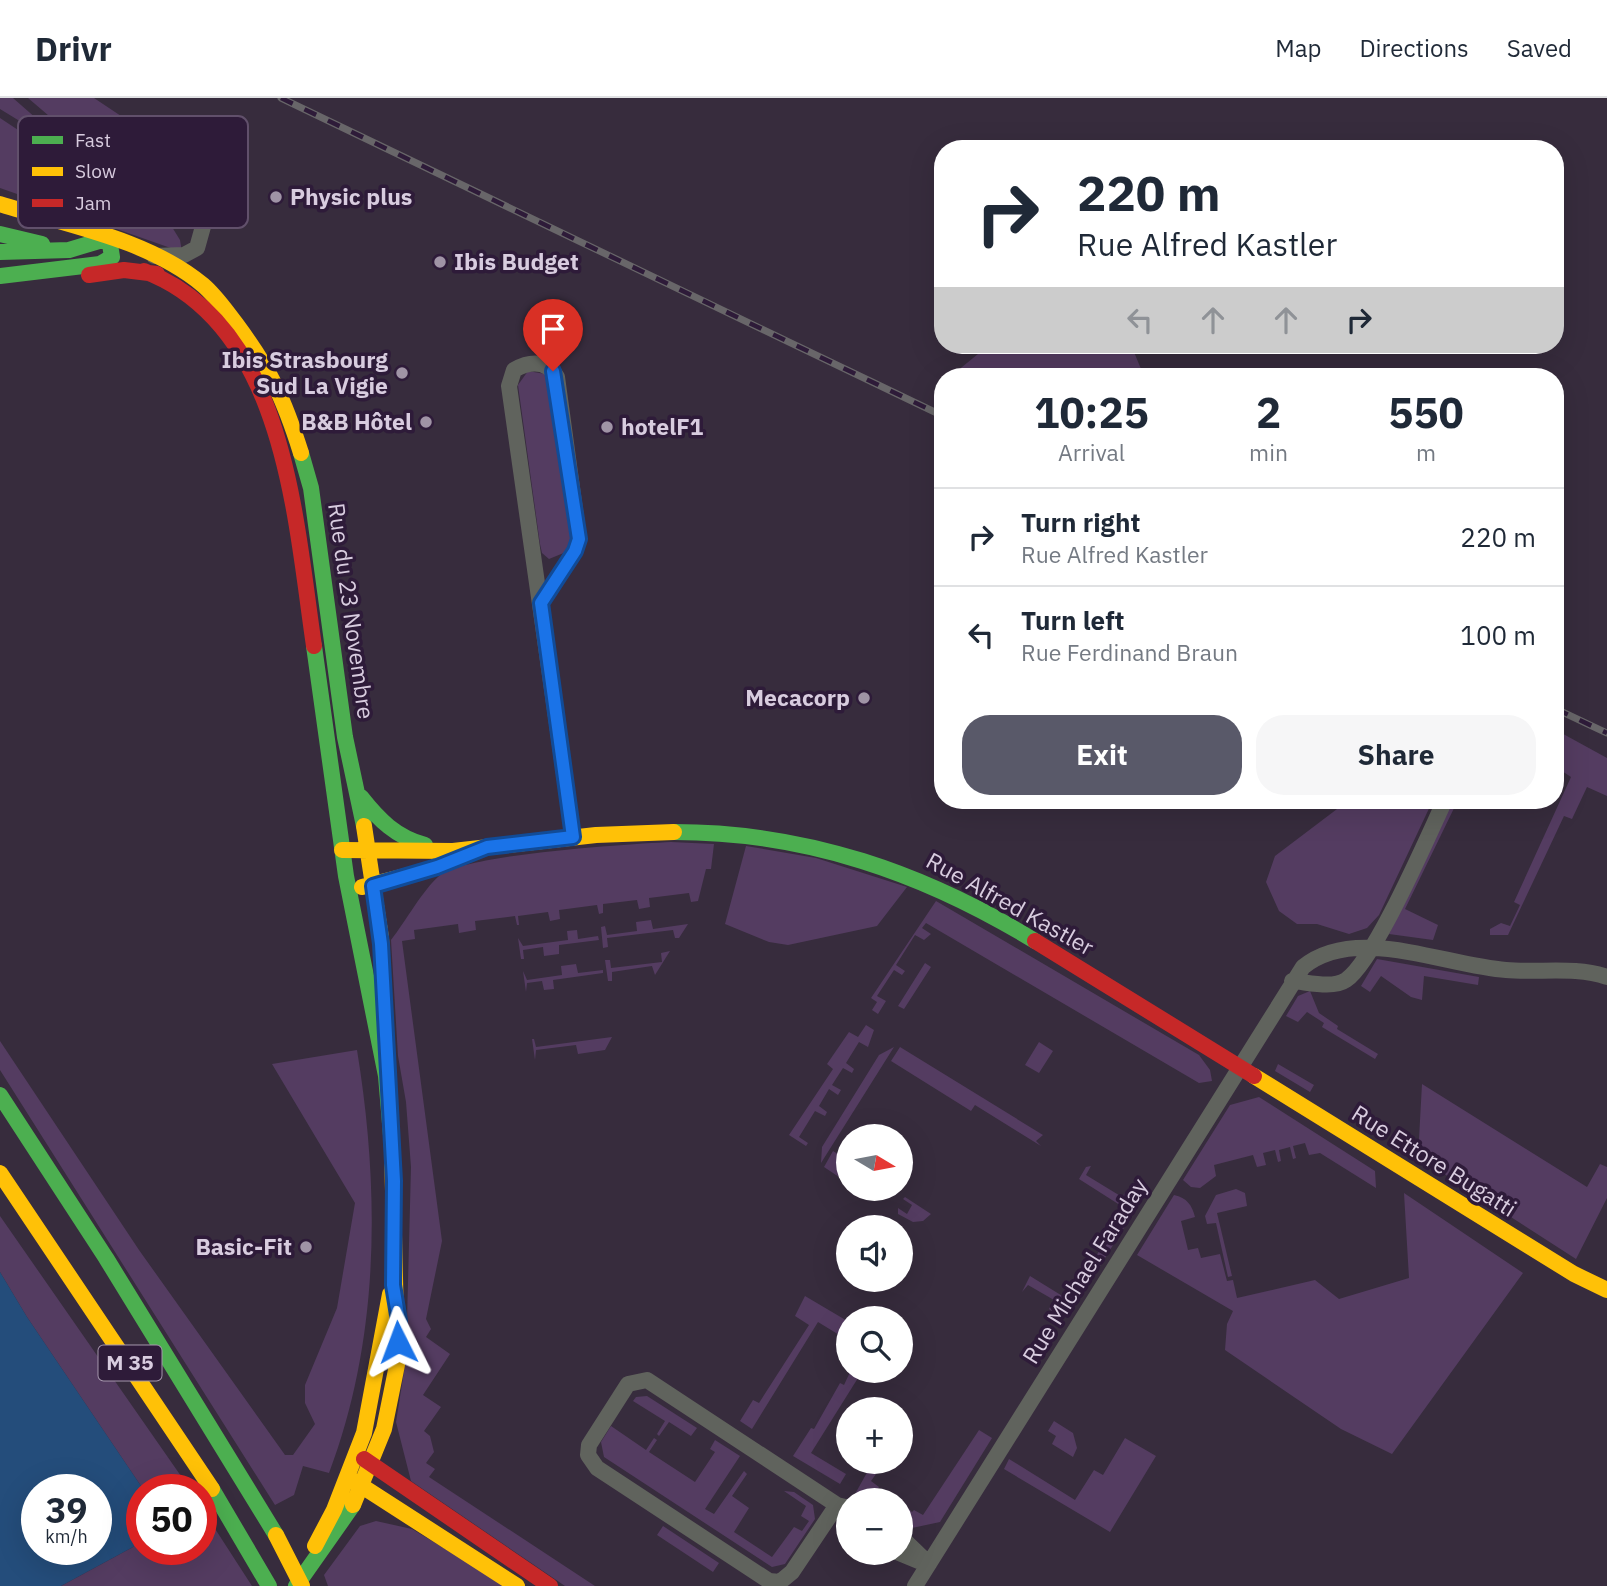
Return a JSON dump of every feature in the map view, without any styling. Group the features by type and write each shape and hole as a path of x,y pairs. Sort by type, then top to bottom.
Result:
{"main road":[{"name":"Rue du 23 Novembre","path":"0,204 18,210"},
{"name":"Rue du 23 Novembre","path":"77,228 155,256 201,283 215,296 268,367 289,414 311,488 345,737 369,849 377,915 386,1078"},
{"path":"0,234 157,274 190,294 218,324 267,406 289,476 337,793 342,850 370,984 386,1078 394,1181 393,1285 399,1321 397,1363 374,1465 365,1487 337,1536 295,1586"},
{"path":"0,251 69,250 109,238 113,251 106,261 0,276"},
{"path":"0,287 124,270 157,274"},
{"path":"358,793 380,823 406,841 452,849"},
{"name":"Rue Alfred Kastler","path":"342,850 435,852 573,837 692,830 801,841 886,865 986,911 1238,1067"},
{"name":"Rue Alfred Kastler","path":"350,888 373,886 437,867 487,847"},
{"name":"Rue Ettore Bugatti","path":"1238,1067 1574,1274 1607,1290"},
{"path":"0,1096 91,1232 159,1348"},
{"name":"M 35","path":"0,1126 102,1274 159,1348 276,1535 302,1586"},
{"name":"M 35","path":"0,1173 195,1460 269,1586"},
{"path":"295,1586 334,1510 357,1455 371,1406 385,1312 393,1285"},
{"path":"357,1455 550,1586"},
{"path":"348,1477 517,1586"}],"street":[{"path":"106,261 184,255 197,248 203,228"},
{"path":"541,603 575,551 579,539 556,377 550,367 540,363 514,370 509,386 573,837"},
{"path":"1293,981 1342,982 1352,975 1370,948 1440,809"},
{"name":"Rue Michael Faraday","path":"915,1586 1303,967 1314,959 1382,947 1503,970 1580,972 1607,977"},
{"path":"648,1380 843,1506 792,1572 780,1582 769,1581 597,1468 588,1455 589,1445 628,1384 648,1380"},
{"path":"913,1549 929,1564"},
{"path":"913,1558 929,1564"}],"shaded area":[{"path":"0,98 13,98 34,116 18,116 18,120 0,109"},
{"path":"28,98 94,98 121,116 49,116"},
{"path":"0,118 18,130 18,194 0,188"},
{"path":"114,228 173,228 180,240 182,252"},
{"path":"978,354 1135,354 1141,368 961,368"},
{"path":"528,371 545,374 550,383 572,536 566,552 549,559 542,553 540,544 518,385"},
{"path":"1564,734 1607,758 1607,796 1587,787 1572,819 1564,816 1508,935 1490,935 1490,929 1501,923 1510,926 1520,905 1514,902 1556,809 1564,809 1564,792 1571,777 1564,772"},
{"path":"1337,809 1429,809 1379,915 1367,928 1349,934 1317,924 1297,924 1279,911 1266,882 1275,856"},
{"path":"1449,809 1454,809 1405,909 1438,925 1433,940 1389,934"},
{"path":"671,842 714,844 711,869 706,869 698,901 691,902 689,893 649,898 650,907 639,909 637,900 603,904 603,913 599,914 597,905 559,910 560,919 550,921 548,912 518,916 519,925 515,916 475,921 476,930 459,933 458,924 414,930 415,939 402,941 442,1241 426,1319 431,1329 426,1337 450,1354 423,1395 441,1407 424,1431 430,1436 434,1452 426,1463 435,1469 429,1477 595,1586 565,1586 411,1481 396,1422 406,1359 411,1167 406,1102 398,1056 391,940 433,882 455,868 513,856"},
{"path":"746,846 816,858 907,887 877,926 788,945 769,942 725,924"},
{"path":"936,901 1199,1055 1210,1070 1212,1081 1199,1083 926,923 922,928 931,934 924,940 915,935 896,965 905,971 902,975 894,970 877,996 886,1001 878,1014 872,1010 877,1002 871,998"},
{"path":"651,920 653,929 688,924 679,938 675,938 673,930 607,938 608,947 603,948 601,927 605,926 607,935 637,931 636,922"},
{"path":"577,930 578,939 598,936 599,940 559,945 559,954 544,956 543,947 523,950 524,959 521,959 518,938 523,946 568,940 567,931"},
{"path":"670,951 655,975 652,966 612,972 612,981 608,981 605,960 610,960 611,968 662,962 661,953"},
{"path":"1377,959 1479,977 1478,985 1424,976 1422,1000 1411,997 1381,976 1370,992 1361,986"},
{"path":"925,963 931,967 904,1009 898,1006"},
{"path":"576,964 578,973 603,970 603,973 553,980 554,989 544,990 542,981 527,983 526,992 523,971 527,980 562,975 561,966"},
{"path":"1310,991 1319,1013 1338,1026 1337,1029 1378,1054 1375,1059 1322,1027 1324,1023 1307,1012 1298,1022 1286,1016 1298,996"},
{"path":"866,1025 874,1030 868,1047 859,1042 846,1063 854,1069 852,1073 843,1068 832,1085 841,1090 838,1095 829,1089 819,1106 827,1112 825,1116 815,1111 799,1137 808,1143 806,1146 789,1135 833,1069 827,1064 849,1032 858,1037"},
{"path":"612,1037 605,1050 578,1054 576,1045 536,1050 535,1060 532,1039 536,1047"},
{"path":"0,1041 139,1250 285,1455 293,1455 315,1424 305,1403 305,1385 337,1308 355,1203 272,1064 357,1050 370,1156 371,1264 358,1370 346,1422 329,1473 303,1466 294,1495 275,1505 0,1070"},
{"path":"1039,1042 1053,1051 1039,1073 1025,1065"},
{"path":"894,1047 846,1124 836,1124 879,1055"},
{"path":"900,1047 1043,1135 1036,1141 1041,1146 975,1105 971,1111 891,1061"},
{"path":"1278,1064 1314,1085 1310,1092 1275,1071"},
{"path":"1422,1084 1587,1187 1600,1164 1607,1167 1607,1198 1576,1259 1418,1157"},
{"path":"1259,1097 1375,1171 1376,1188 1320,1153 1309,1155 1305,1143 1293,1146 1296,1158 1293,1159 1290,1147 1279,1150 1281,1161 1278,1162 1275,1150 1263,1153 1266,1165 1257,1167 1253,1155 1214,1165 1216,1176 1200,1188 1191,1187 1183,1180 1230,1105"},
{"path":"836,1124 836,1139 821,1163 822,1147"},
{"path":"833,1151 836,1153 836,1175 824,1167"},
{"path":"1091,1166 1086,1175 1122,1197 1128,1189 1133,1191 1123,1207 1079,1179 1086,1167"},
{"path":"1236,1189 1245,1193 1247,1206 1217,1213 1232,1276 1228,1277 1216,1223 1207,1224 1205,1216 1216,1195"},
{"path":"1404,1193 1523,1273 1392,1454 1341,1429 1225,1350 1227,1324 1233,1311 1137,1255 1174,1195 1188,1203 1195,1217 1181,1221 1188,1250 1198,1248 1201,1258 1220,1254 1227,1281 1233,1280 1237,1298 1315,1280 1339,1299 1409,1278"},
{"path":"1136,1194 1140,1202 1068,1317 1058,1315"},
{"path":"906,1201 911,1201 931,1214 923,1221 913,1222 913,1215 898,1214 898,1208 907,1214 912,1205"},
{"path":"0,1216 180,1474 133,1474 27,1317 0,1272"},
{"path":"1030,1276 1064,1297 1054,1313 1049,1309 1054,1300 1028,1285 1022,1292"},
{"path":"805,1296 836,1314 836,1333 818,1322 752,1429 740,1421 753,1400 759,1403 809,1325 795,1316"},
{"path":"840,1383 855,1383 846,1397 836,1397 836,1413 811,1453 836,1468 836,1474 846,1474 840,1484 793,1456 811,1428 814,1429"},
{"path":"647,1396 697,1428 691,1436 669,1422 659,1436 657,1434 665,1421 633,1401 636,1397"},
{"path":"1054,1421 1073,1433 1077,1448 1073,1457 1052,1444 1056,1436 1048,1431"},
{"path":"611,1426 646,1450 654,1438 657,1440 649,1452 695,1482 715,1452 710,1449 715,1440 740,1456 705,1509 714,1514 744,1471 747,1474 732,1496 749,1508 734,1532 772,1557 794,1527 802,1531 809,1521 801,1516 806,1506 784,1491 794,1492 813,1505 815,1519 785,1564 772,1567 604,1457 601,1442"},
{"path":"979,1430 992,1438 940,1522 913,1528 913,1511 923,1515"},
{"path":"1125,1438 1156,1456 1110,1532 1004,1469 1009,1459 1075,1500 1094,1470 1103,1475"},
{"path":"866,1474 876,1474 871,1481 878,1488 858,1488"},
{"path":"376,1521 412,1529 507,1586 328,1586 324,1575 360,1526"},
{"path":"663,1526 719,1563 713,1572 657,1535"},
{"path":"217,1532 252,1586 61,1586 100,1565 112,1565 112,1558 126,1551 126,1565 217,1565"}],"water":[{"path":"0,1272 27,1317 133,1474 126,1474 126,1551 112,1558 112,1474 21,1474 21,1565 100,1565 61,1586 0,1586"}],"railway":[{"path":"281,98 934,412"},
{"path":"1564,713 1607,733"}],"traffic: fast":[{"path":"0,234 42,244"},
{"path":"0,252 69,250 109,238 112,257 100,264 0,276"},
{"path":"301,453 311,488 345,737 364,826"},
{"path":"314,646 346,876 386,1076 392,1147"},
{"path":"361,797 389,827 425,845"},
{"path":"674,832 770,839 862,861 950,895 1035,941"},
{"path":"0,1095 106,1258 276,1535"},
{"path":"217,1498 269,1586"},
{"path":"296,1586 353,1505"}],"traffic: slow":[{"path":"0,204 18,209"},
{"path":"82,228 157,256 181,269 217,299 268,371 289,417 301,453"},
{"path":"364,826 381,938 384,1003"},
{"path":"342,850 453,851 596,835 674,832"},
{"path":"362,887 421,872 465,856"},
{"path":"1254,1076 1574,1274 1607,1290"},
{"path":"353,1505 384,1429 397,1365 392,1147"},
{"path":"0,1173 202,1474"},
{"path":"315,1546 334,1510 364,1433 390,1294"},
{"path":"354,1481 517,1586"},
{"path":"276,1535 302,1586"}],"traffic: jam":[{"path":"89,275 124,270 157,274"},
{"path":"144,271 191,297 228,335 255,380 275,431 289,486 314,646"},
{"path":"1035,941 1254,1076"},
{"path":"364,1459 550,1586"}],"place":[{"name":"Physic plus","path":"276,197"},
{"name":"Ibis Budget","path":"440,262"},
{"name":"Ibis Strasbourg Sud La Vigie","path":"402,373"},
{"name":"B&B Hôtel","path":"426,422"},
{"name":"hotelF1","path":"607,427"},
{"name":"Mecacorp","path":"864,698"},
{"name":"Basic-Fit","path":"306,1247"}],"route":[{"path":"398,1342 399,1321 393,1285 394,1181 386,1078 381,944 373,886 437,867 487,847 573,837 541,603 578,546 579,539 553,371"}]}
